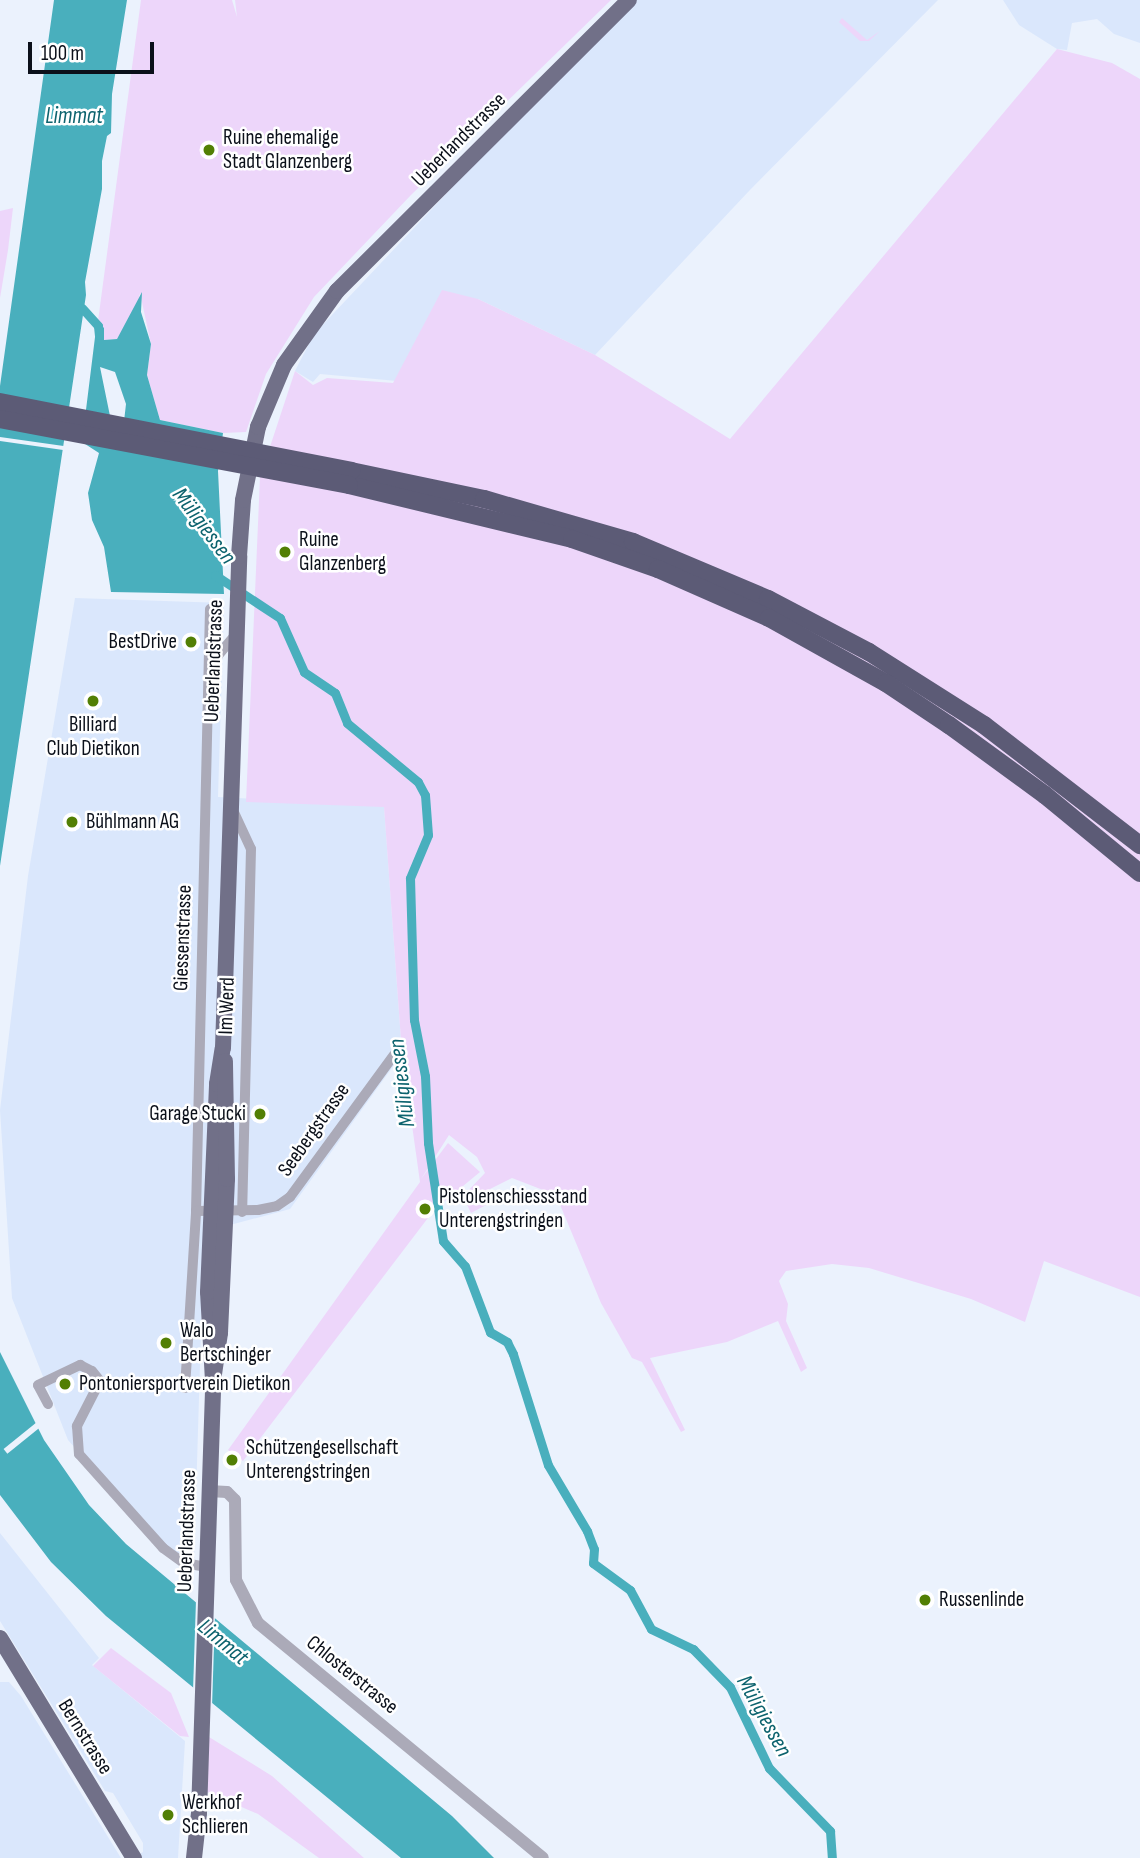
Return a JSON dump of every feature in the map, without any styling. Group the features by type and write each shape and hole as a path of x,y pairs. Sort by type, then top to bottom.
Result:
{"highway":[{"path":"0,402 350,478 485,514 647,565 769,618 886,683 1045,794 1140,873"},
{"path":"0,419 484,499 633,542 758,594 932,691 1140,845"},
{"path":"886,683 904,688 985,743 1140,864"},
{"path":"1119,827 1140,837"}],"main road":[{"name":"Ueberlandstrasse","path":"195,1856 213,1381 220,1332 217,1084 223,1048 238,570 243,500 254,438 272,389 306,330 349,277 629,0"},
{"name":"Bernstrasse","path":"0,1638 6,1661 134,1858"}],"street":[{"name":"Giessenstrasse","path":"185,1388 196,1211 210,609"},
{"path":"210,665 236,633"},
{"name":"Im Werd","path":"231,806 251,849 242,1212"},
{"name":"Seebergstrasse","path":"218,1213 277,1206 290,1197 394,1055"},
{"path":"196,1211 218,1213"},
{"path":"48,1404 38,1385 80,1364 92,1371 100,1381 77,1426 79,1454 163,1548 184,1563 207,1567"},
{"name":"Chlosterstrasse","path":"209,1491 226,1492 234,1500 236,1580 258,1623 543,1858"}],"shaded area":[{"path":"141,0 232,0 237,17 235,0 611,0 411,195 314,297 266,374 246,432 223,433 160,420 147,375 151,344 140,293 137,308 117,339 104,340 101,322 98,321"},
{"path":"629,0 938,0 749,191 595,355 478,299 397,381 320,374 313,382 295,371 314,334"},
{"path":"1003,0 1140,0 1140,43 1114,34 1097,19 1072,23 1067,50 1057,49 1019,25"},
{"path":"842,18 867,40 880,31 869,41 860,41 839,22"},
{"path":"1057,49 1112,63 1140,79 1140,1297 1044,1261 1025,1322 971,1299 869,1268 832,1264 786,1271 779,1281 788,1304 786,1321 807,1368 801,1372 778,1321 727,1342 650,1358 685,1430 681,1432 642,1362 632,1358 601,1303 556,1195 512,1178 488,1190 486,1205 471,1213 463,1196 485,1173 477,1157 449,1135 421,1179 448,1143 480,1172 434,1210 243,1461 228,1450 420,1182 402,1054 384,807 246,802 260,477 295,371 313,385 327,378 393,383 442,290 478,299 595,355 730,439"},
{"path":"13,208 8,250 0,298 0,211"},
{"path":"75,598 224,603 218,797 384,806 402,1054 290,1209 204,1232 194,1563 165,1549 68,1440 12,1298 0,1110 28,876"},
{"path":"0,1533 99,1658 92,1665 185,1741 178,1858 133,1858 143,1852 143,1843 113,1793 105,1791 0,1621"},
{"path":"111,1648 171,1693 189,1737 180,1736 93,1666"},
{"path":"0,1682 9,1682 21,1696 121,1858 0,1858"},
{"path":"209,1737 272,1776 364,1858 319,1858 258,1814 207,1792"}],"water":[{"name":"Limmat","path":"54,0 127,0 112,94 111,133 107,136 102,161 102,189 85,282 86,295 0,866 0,386"},
{"path":"142,292 141,312 151,344 147,375 160,420 223,433 218,471 224,594 111,592 104,547 92,520 88,493 99,453 82,442 97,321 104,328 104,340 117,339","holes":["100,367 115,372 126,404 123,430 110,416"]},
{"name":"Limmat","path":"0,1352 44,1440 89,1505 126,1544 452,1816 494,1858 401,1858 106,1616 51,1562 0,1495"}],"pier":[{"path":"0,437 65,446 65,450 0,441"},
{"path":"37,1422 41,1427 7,1454 4,1449"},
{"path":"196,1600 215,1616 212,1707 193,1691"}],"waterway":[{"name":"Müligiessen","path":"82,308 98,326 99,335"},
{"name":"Müligiessen","path":"215,575 280,618 304,672 335,693 347,723 418,782 425,795 428,835 410,878 414,1020 425,1076 428,1143 443,1241 465,1266 490,1332 507,1342 513,1354 548,1465 587,1531 594,1549 593,1563 630,1590 651,1629 693,1649 730,1687 769,1768 830,1831 832,1858"}],"place":[{"name":"Ruine ehemalige Stadt Glanzenberg","path":"209,150"},
{"name":"Ruine Glanzenberg","path":"285,552"},
{"name":"BestDrive","path":"191,642"},
{"name":"Billiard Club Dietikon","path":"93,701"},
{"name":"Bühlmann AG","path":"72,822"},
{"name":"Garage Stucki","path":"260,1114"},
{"name":"Pistolenschiessstand Unterengstringen","path":"425,1209"},
{"name":"Walo Bertschinger","path":"166,1343"},
{"name":"Pontoniersportverein Dietikon","path":"65,1384"},
{"name":"Schützengesellschaft Unterengstringen","path":"232,1460"},
{"name":"Russenlinde","path":"925,1600"},
{"name":"Werkhof Schlieren","path":"168,1815"}]}
